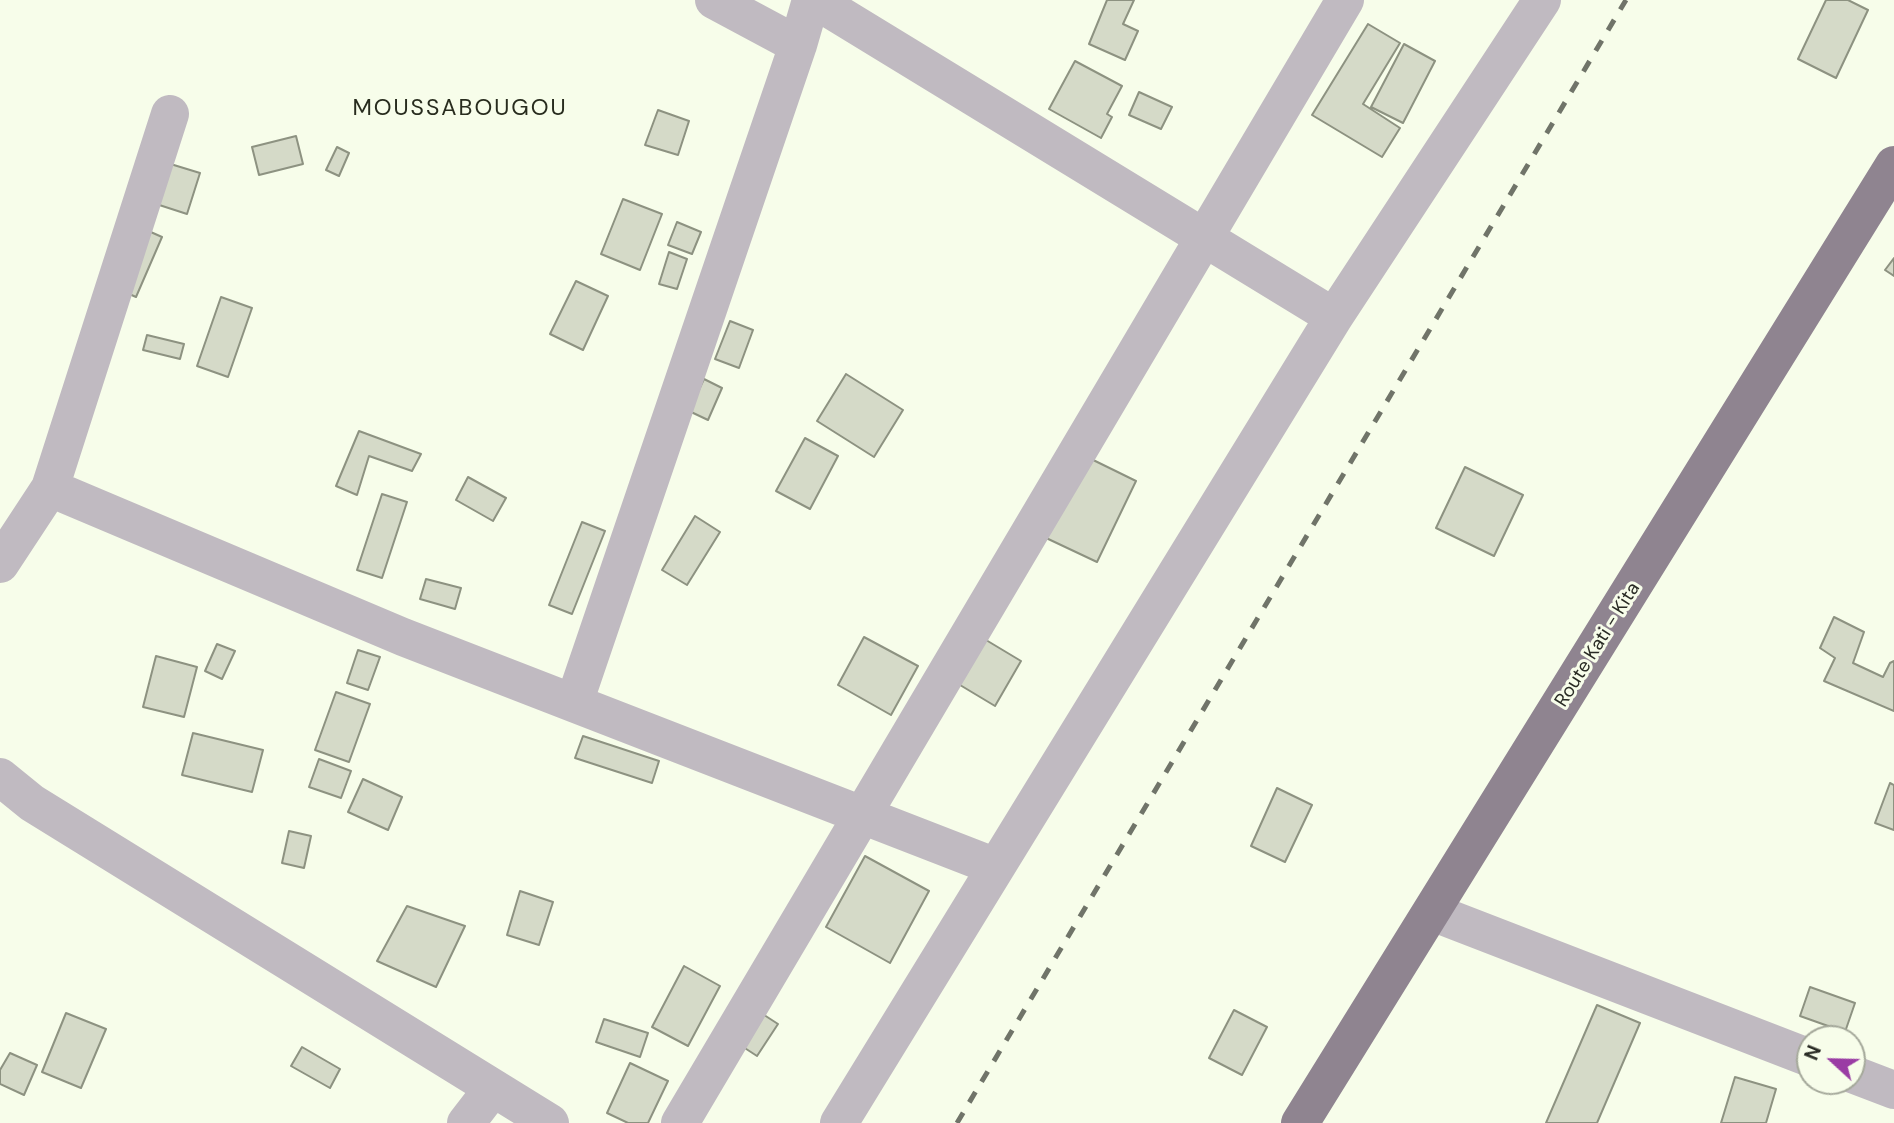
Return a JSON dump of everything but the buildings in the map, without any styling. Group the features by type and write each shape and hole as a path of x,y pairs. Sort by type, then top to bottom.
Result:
{"main road":[{"name":"Route Kati - Kita","path":"1300,1123 1894,165"}],"street":[{"path":"714,0 798,45"},
{"path":"574,703 813,0 1334,317"},
{"path":"680,1123 1345,0"},
{"path":"839,1123 1334,317 1542,0"},
{"path":"0,564 50,488 170,114"},
{"path":"50,488 404,637 996,867"},
{"path":"0,777 32,803 550,1123"},
{"path":"1432,912 1796,1053"},
{"path":"1866,1079 1894,1090"},
{"path":"466,1123 493,1088"}],"railway":[{"path":"957,1123 1626,0"}],"district":[{"name":"MOUSSABOUGOU","path":"460,109"}]}
